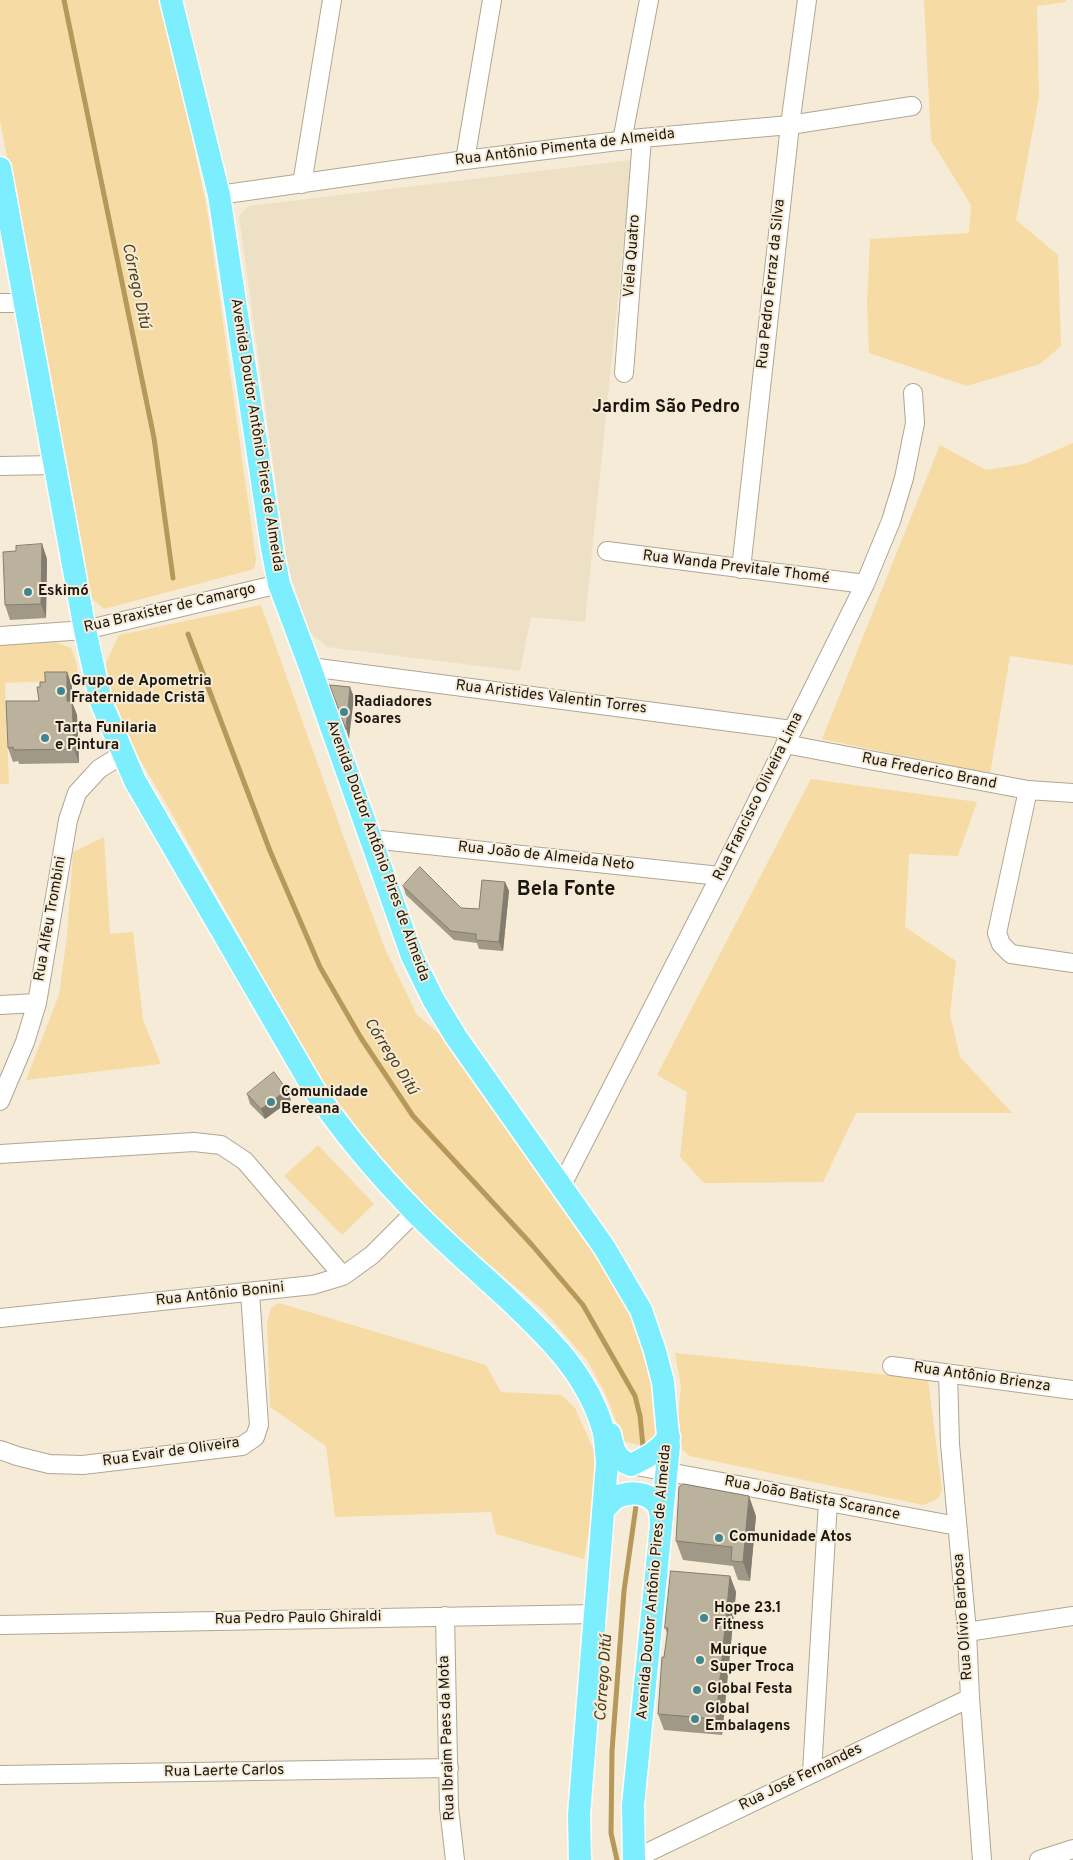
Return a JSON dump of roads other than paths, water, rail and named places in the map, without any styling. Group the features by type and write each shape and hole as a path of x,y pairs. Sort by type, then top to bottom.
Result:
{"main road":[{"name":"Avenida Doutor Antônio Pires de Almeida","path":"173,3 219,195 279,584 372,839 412,956 433,999 456,1037 604,1247 641,1310 663,1382 669,1437 667,1471 633,1805 634,1860"},
{"path":"0,168 85,630 101,702 135,781 313,1088 338,1125 362,1155 414,1212 540,1330 570,1362 589,1395 603,1430 607,1463 579,1815 580,1860"},
{"path":"574,1371 585,1375 600,1399 616,1455 624,1462 632,1465 646,1458 657,1450 669,1437"},
{"path":"603,1511 617,1497 634,1493 644,1495 656,1503 659,1508 661,1530"}],"street":[{"path":"302,184 332,0"},
{"path":"465,160 492,0"},
{"path":"622,141 649,0"},
{"name":"Rua Pedro Ferraz da Silva","path":"741,569 790,125 807,0"},
{"name":"Rua Antônio Pimenta de Almeida","path":"219,195 465,160 642,138 790,125 912,106"},
{"name":"Viela Quatro","path":"624,373 642,138"},
{"path":"0,303 25,303"},
{"name":"Rua Francisco Oliveira Lima","path":"561,1187 720,876 865,584 891,521 904,478 915,423 913,393"},
{"path":"0,466 55,465"},
{"name":"Rua Wanda Previtale Thomé","path":"607,551 865,584"},
{"name":"Rua Braxister de Camargo","path":"0,636 85,630 279,584"},
{"name":"Rua Aristides Valentin Torres","path":"310,667 788,737"},
{"name":"Rua Frederico Brand","path":"788,737 1028,790 1073,793"},
{"name":"Rua Alfeu Trombini","path":"0,1101 25,1042 37,1003 68,820 77,793 99,769 123,754"},
{"path":"1028,790 997,933 1001,944 1012,954 1073,963"},
{"name":"Rua João de Almeida Neto","path":"372,839 720,876"},
{"path":"0,1004 37,1003"},
{"path":"0,1154 194,1142 221,1145 245,1161 343,1276"},
{"name":"Rua Antônio Bonini","path":"0,1318 313,1285 343,1276 372,1255 414,1212"},
{"name":"Rua Evair de Oliveira","path":"0,1450 49,1464 83,1465 242,1446 255,1437 259,1425 250,1292"},
{"name":"Rua Antônio Brienza","path":"892,1366 1073,1390"},
{"name":"Rua Olívio Barbosa","path":"948,1374 950,1444 967,1632 982,1860"},
{"name":"Rua João Batista Scarance","path":"632,1465 957,1526"},
{"path":"812,1772 828,1502"},
{"name":"Rua Pedro Paulo Ghiraldi","path":"0,1624 596,1614"},
{"name":"Rua Ibraim Paes da Mota","path":"445,1616 449,1808 455,1860"},
{"path":"967,1632 1073,1616"},
{"name":"Rua José Fernandes","path":"634,1860 812,1772 970,1698"},
{"name":"Rua Laerte Carlos","path":"0,1775 449,1768"},
{"path":"1039,1860 1073,1848"}],"waterway":[{"name":"Córrego Ditú","path":"64,0 154,438 173,578"},
{"name":"Córrego Ditú","path":"188,634 270,851 320,967 361,1038 413,1116 532,1245 583,1305 635,1396 640,1416 643,1446"},
{"name":"Córrego Ditú","path":"617,1860 611,1833 612,1751 624,1591 637,1499"}],"place":[{"name":"Eskimó","path":"28,592"},
{"name":"Grupo de Apometria Fraternidade Cristã","path":"61,691"},
{"name":"Radiadores Soares","path":"344,712"},
{"name":"Tarta Funilaria e Pintura","path":"45,738"},
{"name":"Comunidade Bereana","path":"271,1102"},
{"name":"Comunidade Atos","path":"719,1538"},
{"name":"Hope 23.1 Fitness","path":"704,1618"},
{"name":"Murique Super Troca","path":"700,1660"},
{"name":"Global Festa","path":"697,1690"},
{"name":"Global Embalagens","path":"695,1719"}],"district":[{"name":"Jardim São Pedro","path":"666,408"},
{"name":"Bela Fonte","path":"566,891"}]}
